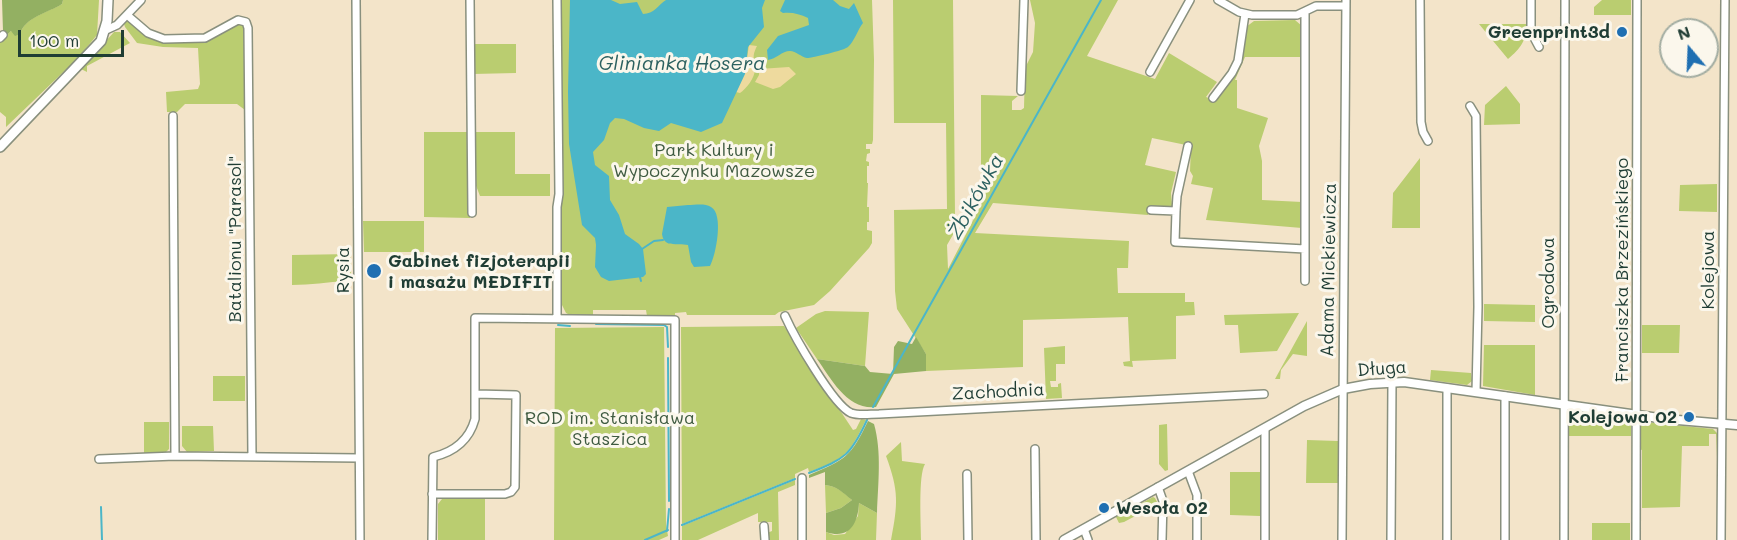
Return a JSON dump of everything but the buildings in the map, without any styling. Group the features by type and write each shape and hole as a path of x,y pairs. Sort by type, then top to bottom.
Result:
{"main road":[{"path":"0,147 95,49 106,30 108,0"}],"street":[{"path":"106,30 117,25 141,0"},
{"name":"Rysia","path":"356,0 360,540"},
{"path":"470,0 472,213"},
{"path":"557,0 558,319"},
{"path":"1021,91 1024,0"},
{"path":"1150,72 1190,0"},
{"path":"1218,0 1245,14 1297,15 1316,6 1346,3"},
{"path":"1420,0 1420,122 1428,141"},
{"path":"1531,0 1531,32 1539,47"},
{"name":"Ogrodowa","path":"1564,540 1565,0"},
{"name":"Franciszka Brzezińskiego","path":"1636,540 1637,0"},
{"name":"Kolejowa","path":"1722,540 1725,0"},
{"name":"Adama Mickiewicza","path":"1342,540 1346,3"},
{"path":"1305,12 1305,281"},
{"path":"1213,98 1238,61 1245,14"},
{"name":"Batalionu \"Parasol\"","path":"127,15 148,33 164,39 202,39 238,20 246,22 250,39 252,456"},
{"path":"1470,106 1476,116 1478,307 1476,392"},
{"path":"173,116 175,456"},
{"path":"1188,146 1177,196 1175,242 1305,249"},
{"path":"1151,210 1176,214"},
{"name":"Zachodnia","path":"785,316 793,334 833,395 851,413 879,414 1264,394"},
{"path":"432,540 433,456 453,450 468,435 475,418 475,318 675,320 675,540"},
{"path":"1392,382 1392,540"},
{"name":"Długa","path":"1064,540 1264,428 1316,400 1343,389 1392,382 1637,415 1737,425"},
{"path":"1447,388 1447,540"},
{"path":"432,494 505,494 516,488 516,395 476,394"},
{"path":"1505,396 1505,540"},
{"path":"1264,428 1265,540"},
{"path":"1035,449 1036,540"},
{"path":"99,459 175,456 359,458"},
{"path":"1188,471 1197,495 1197,540"},
{"path":"967,474 968,540"},
{"path":"802,478 802,540"},
{"path":"1158,488 1163,501 1162,540"},
{"path":"764,526 765,540"},
{"path":"1084,529 1088,540"}],"green space":[{"path":"2,0 63,0 62,4 32,19 20,34 15,36 11,31 7,35 3,31"},
{"path":"63,0 99,0 97,35 78,58 6,127 6,117 0,112 0,42 11,31 20,34 32,19 62,4"},
{"name":"Park Kultury i Wypoczynku Mazowsze","path":"560,0 872,0 873,140 872,144 866,144 866,149 870,149 870,153 867,154 866,161 869,162 867,166 869,222 867,222 867,230 872,231 872,243 830,291 814,305 779,312 775,315 687,315 686,312 675,313 675,316 647,316 646,310 593,310 593,317 572,316 566,313 562,305"},
{"path":"893,0 953,0 955,216 962,219 947,245 948,269 981,205 981,95 1018,96 1012,101 1012,110 1024,108 1025,68 1033,52 1035,23 1030,0 1118,0 1087,56 1155,79 1169,53 1217,82 1206,97 1215,100 1231,80 1246,27 1254,21 1295,20 1302,26 1302,57 1245,57 1235,80 1237,80 1237,108 1268,118 1259,146 1262,161 1262,200 1302,202 1302,228 1206,220 1213,188 1191,184 1193,176 1190,171 1191,146 1152,138 1145,165 1176,172 1171,193 1171,207 1149,208 1148,215 993,203 975,233 1129,241 1128,268 1117,268 1118,293 1185,293 1185,302 1194,302 1195,315 1176,316 1176,359 1132,361 1133,367 1124,366 1123,362 1130,361 1128,317 1023,320 1023,367 926,371 926,354 897,309 894,210 947,209 946,123 894,123"},
{"path":"1602,0 1631,0 1631,15 1594,15 1594,7"},
{"path":"127,20 159,41 171,42 204,41 239,23 245,27 248,109 245,110 237,104 185,104 177,112 167,112 166,92 198,89 200,84 198,48 163,47 137,43 125,27"},
{"path":"1479,24 1527,24 1522,44 1508,59"},
{"path":"114,32 120,32 130,43 87,66 87,72 81,69"},
{"path":"472,44 516,44 516,73 473,74"},
{"path":"1506,86 1520,104 1520,124 1484,125 1485,105"},
{"path":"424,132 470,132 470,218 424,217"},
{"path":"474,132 515,132 515,174 550,174 550,196 480,196 475,183"},
{"path":"1420,158 1420,228 1392,228 1393,193"},
{"path":"1717,184 1717,212 1679,211 1680,185"},
{"path":"363,221 424,221 424,252 364,252"},
{"path":"351,254 351,276 347,281 292,285 292,255"},
{"path":"1484,304 1535,305 1535,322 1484,321"},
{"path":"825,311 869,312 865,366 817,359 796,328 816,314"},
{"path":"1299,313 1277,351 1240,353 1238,325 1225,325 1224,315"},
{"path":"1307,321 1307,356 1293,354 1281,370 1280,379 1275,379"},
{"path":"1642,325 1680,325 1679,353 1642,353"},
{"name":"ROD im. Stanisława Staszica","path":"784,326 853,430 856,429 861,419 866,420 860,432 850,449 839,459 809,472 808,468 795,474 795,478 682,524 681,327"},
{"name":"ROD im. Stanisława Staszica","path":"664,327 668,536 659,540 554,540 555,328"},
{"path":"916,337 926,354 926,371 894,374 876,407 866,407 849,399 841,392 817,359 865,366 870,372 893,374 894,347 898,341 912,344"},
{"path":"1484,345 1535,345 1535,395 1483,386"},
{"path":"1065,346 1065,364 1056,364 1056,381 1050,381 1051,387 1058,387 1061,383 1062,398 1046,399 1044,348"},
{"path":"1431,370 1471,373 1472,381 1467,385 1430,380"},
{"path":"213,376 245,376 245,401 213,401"},
{"path":"1570,411 1628,419 1631,422 1631,436 1568,436 1568,413"},
{"path":"868,421 874,424 878,446 877,513 859,503 857,517 847,532 834,534 826,532 826,513 841,508 852,500 836,488 825,485 825,472 809,478 809,475 846,456 857,443"},
{"path":"144,422 169,422 169,449 164,454 144,454"},
{"path":"1645,422 1713,429 1717,433 1717,457 1716,434 1709,434 1709,446 1682,446 1680,507 1642,508 1642,450 1639,449 1640,425"},
{"path":"1167,424 1168,470 1165,471 1159,464 1159,425"},
{"path":"182,426 213,426 214,451 187,452 182,446"},
{"path":"1307,440 1338,441 1338,483 1306,483"},
{"path":"901,442 902,461 925,464 921,489 921,540 891,540 896,498 886,456"},
{"path":"1230,472 1260,472 1260,516 1230,515"},
{"path":"795,480 795,485 778,492 779,540 767,540 767,533 772,531 772,522 758,522 758,513 698,540 682,540 682,526"},
{"path":"825,485 837,488 852,500 841,508 826,513"},
{"path":"1153,497 1158,504 1119,523 1116,517"},
{"path":"442,499 485,499 485,540 438,540 438,504"},
{"path":"859,503 877,513 876,540 826,540 826,532 834,535 845,534 858,516"},
{"path":"1592,523 1630,523 1630,540 1592,540"}],"sand":[{"path":"749,45 757,46 754,56 755,72 750,83 740,93 736,92 745,72"},
{"path":"789,67 796,74 780,87 773,89 755,82 759,69"}],"water":[{"name":"Glinianka Hosera","path":"570,0 611,0 620,4 637,2 643,14 647,14 666,0 765,0 762,8 764,27 748,47 745,74 722,123 701,132 671,123 659,131 615,118 610,123 604,140 593,152 595,165 609,176 610,200 619,215 625,234 643,249 646,274 643,277 609,281 601,277 595,267 595,238 582,225 569,144"},
{"name":"Glinianka Hosera","path":"785,0 833,0 849,9 854,3 863,23 846,48 807,58 787,51 768,60 767,50 778,36 809,25 808,18 780,11"},
{"path":"700,204 711,207 715,211 718,235 710,266 694,267 688,245 665,242 662,234 667,207"}],"waterway":[{"name":"Żbikówka","path":"873,407 1101,0"},
{"path":"642,249 654,241 663,240"},
{"path":"640,277 641,281"},
{"path":"596,324 664,325 667,327 668,347"},
{"path":"558,325 570,326"},
{"path":"668,358 669,501"},
{"name":"Żbikówka","path":"809,473 831,464 846,454 867,420"},
{"name":"Żbikówka","path":"682,525 795,479"},
{"path":"101,507 102,540"},
{"path":"667,531 669,509"},
{"name":"Żbikówka","path":"645,540 668,530"}],"place":[{"name":"Greenprint3d","path":"1622,32"},
{"name":"Gabinet fizjoterapii i masażu MEDIFIT","path":"374,271"},
{"name":"Kolejowa 02","path":"1689,417"},
{"name":"Wesoła 02","path":"1104,508"}]}
